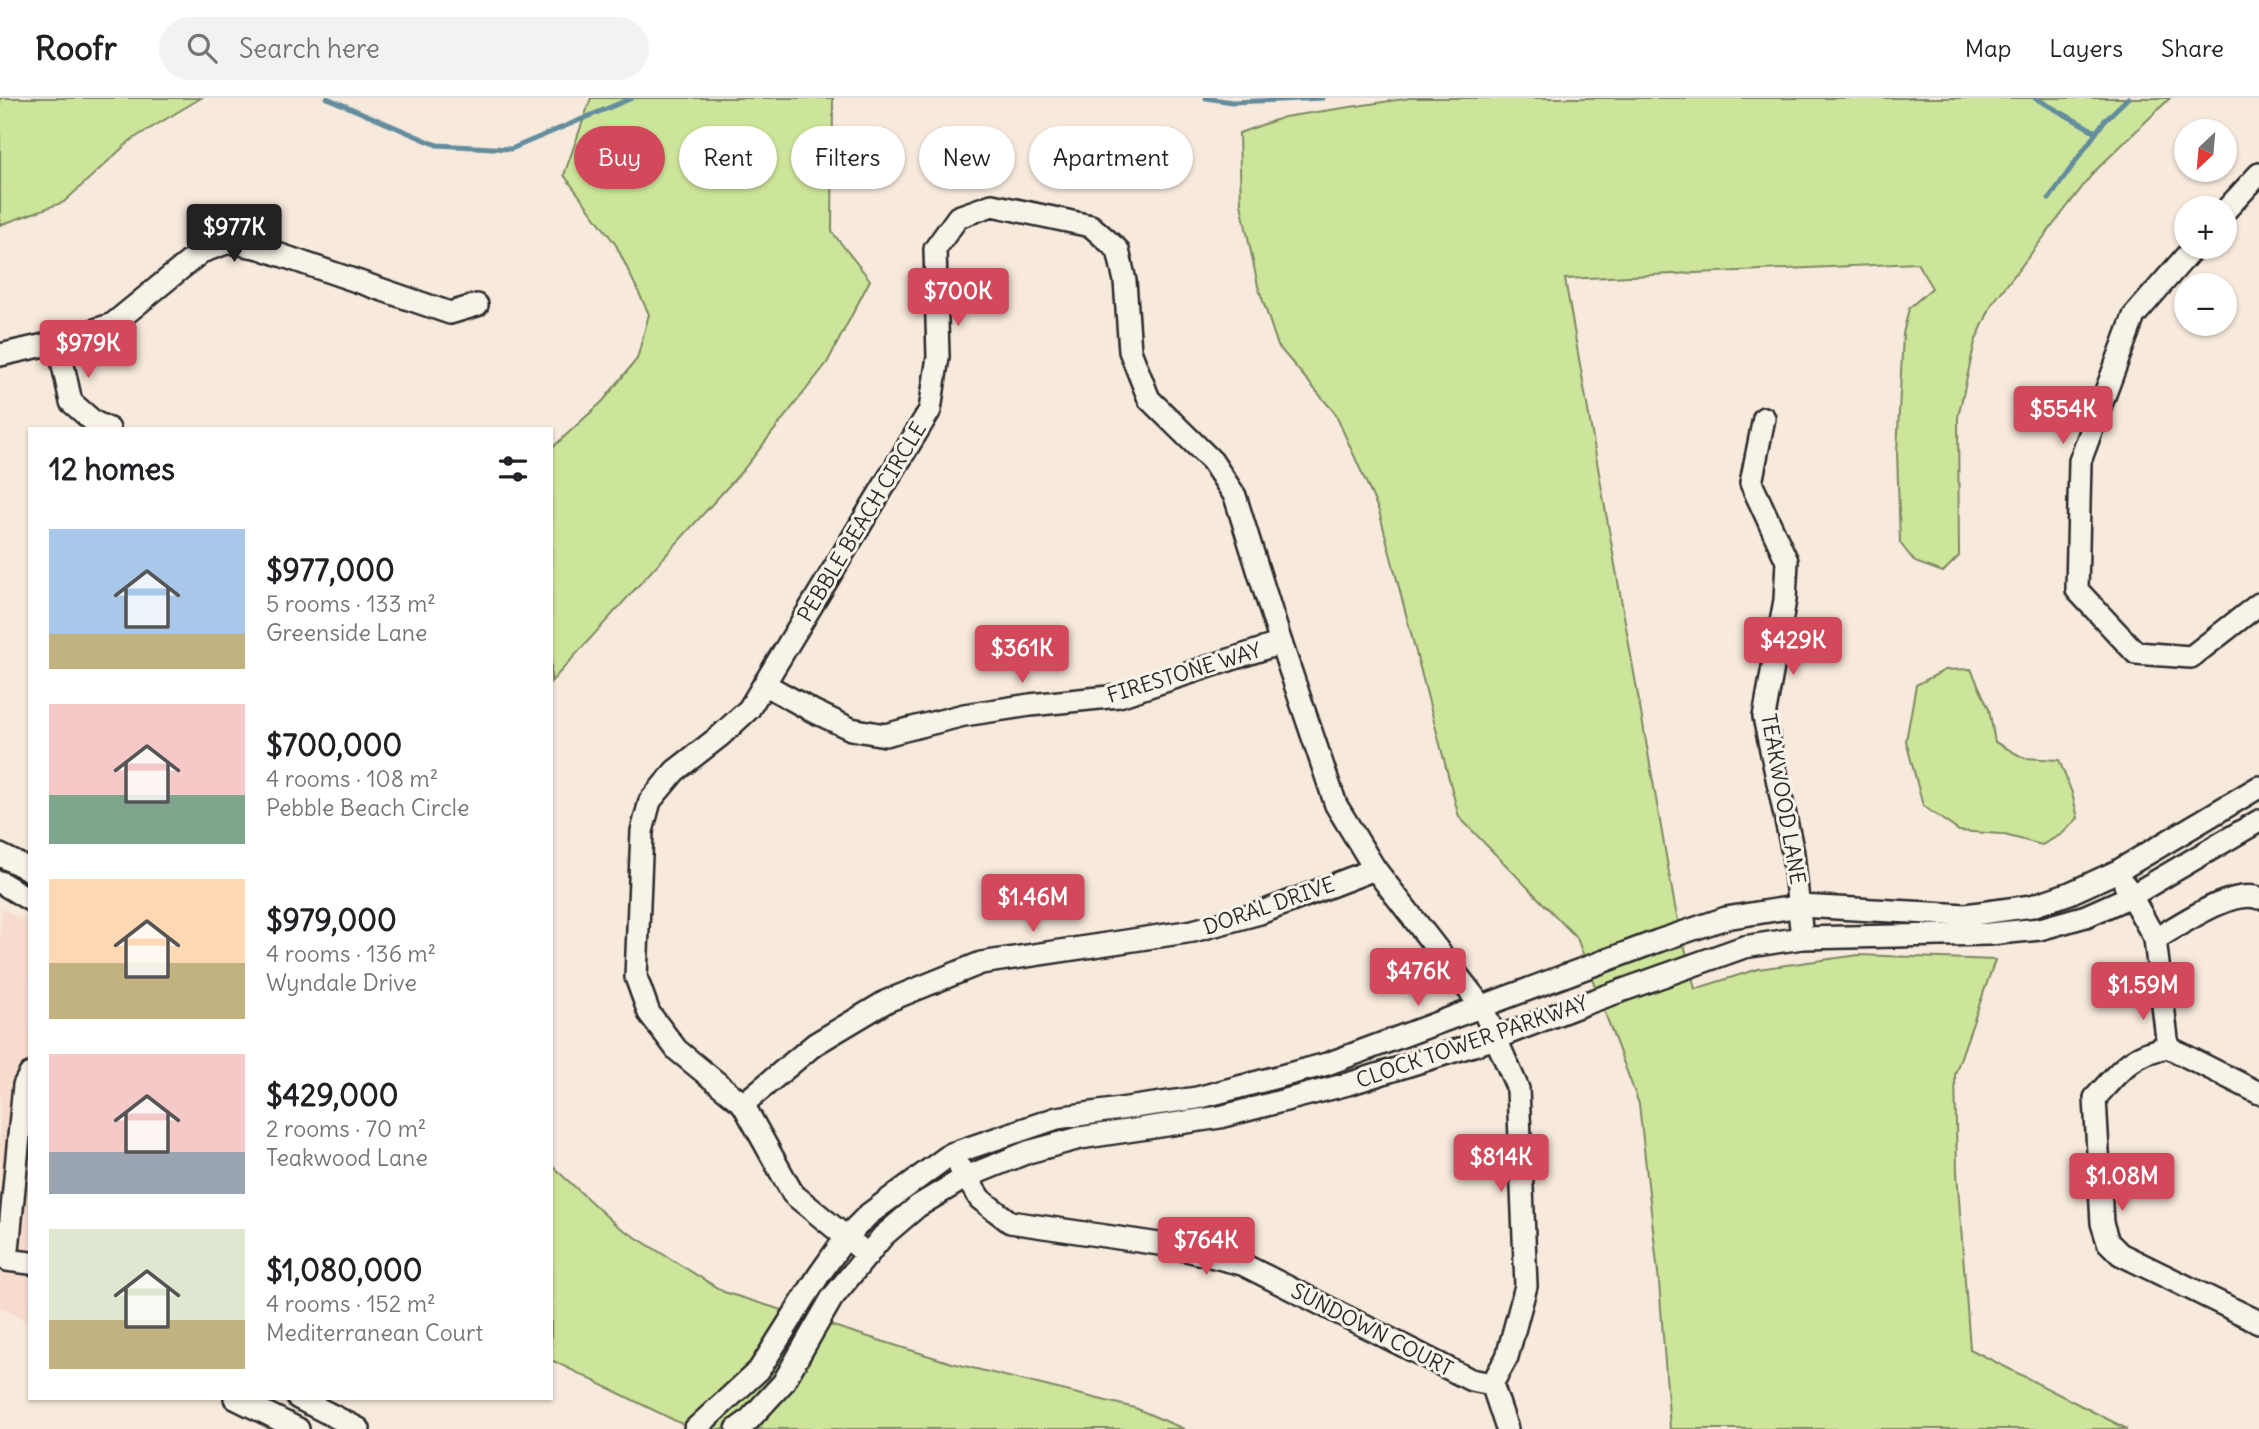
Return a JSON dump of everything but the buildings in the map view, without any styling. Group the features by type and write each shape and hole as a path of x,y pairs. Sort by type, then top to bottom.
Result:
{"street":[{"path":"2237,198 2259,174"},
{"name":"PEBBLE BEACH CIRCLE","path":"868,1255 793,1194 743,1104 677,1049 649,1013 636,977 642,831 650,801 675,771 749,709 930,410 938,357 935,249 958,218 992,205 1091,226 1118,250 1125,281 1130,351 1149,399 1212,461 1235,496 1336,805 1375,869 1482,1007 1518,1089 1525,1286 1507,1357 1492,1384"},
{"path":"0,355 58,342 113,324 201,252 229,242 260,248 450,313 477,305"},
{"path":"2184,259 2134,316 2080,461 2077,590 2136,653 2190,657 2259,604"},
{"path":"58,342 71,402 94,422 105,427"},
{"name":"TEAKWOOD LANE","path":"1764,418 1751,483 1787,561 1785,600 1764,717 1793,853 1802,939"},
{"name":"FIRESTONE WAY","path":"764,684 851,729 885,735 964,716 1030,705 1119,696 1281,643"},
{"name":"CLOCK TOWER PARKWAY","path":"695,1429 760,1370 846,1237 869,1214 951,1154 1057,1118 1197,1098 1327,1064 1726,918 1800,906 1966,915 2032,906 2070,893 2118,870 2259,787"},
{"name":"CLOCK TOWER PARKWAY","path":"737,1429 748,1421 783,1383 832,1298 883,1236 918,1206 966,1177 1027,1152 1080,1138 1220,1117 1348,1084 1496,1038 1584,1003 1744,947 1802,939 1989,934 2040,929 2086,916 2132,896 2259,821"},
{"path":"0,855 28,869"},
{"name":"DORAL DRIVE","path":"743,1104 816,1044 887,1001 981,963 1194,931 1260,913 1375,869"},
{"path":"2118,870 2155,939 2168,1047"},
{"path":"0,882 28,899"},
{"path":"2155,939 2236,898 2259,898"},
{"path":"2259,1093 2168,1047 2147,1051 2124,1065 2095,1098 2102,1223 2108,1242 2120,1254 2259,1322"},
{"path":"28,1077 23,1085 7,1260 28,1263"},
{"name":"SUNDOWN COURT","path":"951,1154 980,1199 1010,1222 1166,1245 1242,1264 1471,1380 1492,1384"},
{"path":"1492,1384 1507,1429"},
{"path":"239,1400 298,1429"},
{"path":"302,1400 359,1429"}],"shaded area":[{"path":"2,909 28,922 28,1321 0,1308"}],"green space":[{"path":"0,98 201,98 131,140 64,202 0,225"},
{"path":"591,98 833,98 833,126 791,126 791,189 832,189 832,232 870,280 827,363 743,470 553,680 553,447 603,401 637,359 649,314 616,245 574,189 665,189 665,126 581,126"},
{"path":"1410,98 2170,98 2094,172 1992,304 1975,342 1958,417 1959,556 1943,572 1915,562 1900,543 1897,452 1903,334 1909,308 1932,288 1917,263 1565,279 1675,907 1695,989 1758,969 1859,955 1995,960 1955,1074 1957,1172 1970,1349 2127,1429 1670,1429 1659,1282 1639,1104 1577,938 1459,817 1379,511 1335,413 1278,346 1258,286 1241,204 1239,133 1284,117"},
{"path":"574,146 574,188 564,175"},
{"path":"1971,669 1989,709 1995,742 2024,758 2059,760 2078,818 2062,834 2042,845 2001,834 1959,831 1923,806 1906,741 1916,685 1945,670"},
{"path":"553,1167 616,1225 724,1292 952,1363 1135,1408 1184,1429 692,1429 553,1361"}],"waterway":[{"path":"327,98 437,145 511,149 632,98"},
{"path":"1206,98 1232,102 1323,98"},
{"path":"2035,98 2096,132"},
{"path":"2049,199 2105,120 2128,98"}]}
